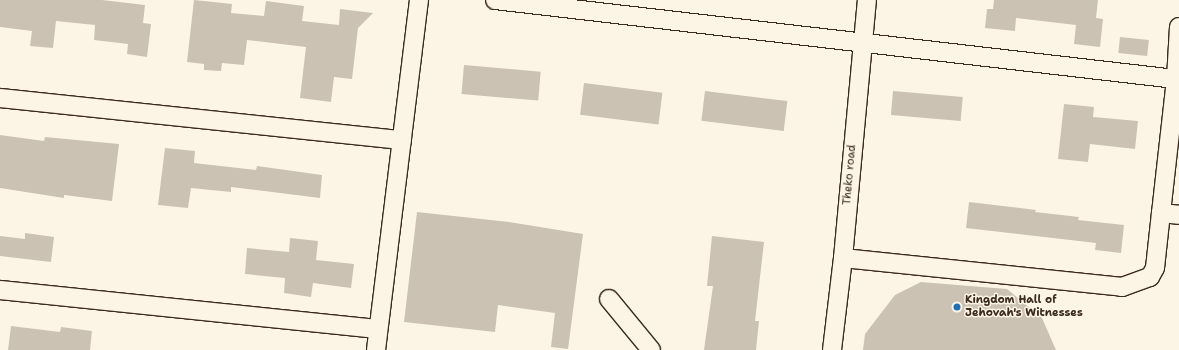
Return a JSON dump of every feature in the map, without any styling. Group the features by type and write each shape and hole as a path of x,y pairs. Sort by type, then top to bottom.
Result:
{"street":[{"path":"376,350 419,0"},
{"path":"495,0 1176,79"},
{"name":"Theko road","path":"832,350 843,258 867,0"},
{"path":"843,258 1122,288 1150,277 1155,268 1170,214 1179,27"},
{"path":"0,98 402,140"},
{"path":"0,290 378,329"},
{"path":"609,299 651,350"}],"building":[{"path":"0,0 102,0 145,5 143,23 151,24 147,57 127,54 128,44 94,40 95,25 56,21 53,48 30,46 32,31 0,27"},
{"path":"194,0 232,4 231,13 264,16 266,1 304,6 302,21 339,25 340,9 373,13 358,28 352,79 334,77 331,102 300,98 306,47 247,40 244,65 222,63 221,71 204,70 204,64 187,62"},
{"path":"994,0 1098,0 1096,18 1103,19 1100,47 1074,44 1076,25 1016,18 1015,31 985,28 987,9 993,9"},
{"path":"1120,37 1149,40 1147,56 1118,53"},
{"path":"464,65 541,72 538,101 461,94"},
{"path":"584,83 662,93 659,124 580,115"},
{"path":"705,91 787,101 784,131 701,121"},
{"path":"893,91 963,97 961,121 891,115"},
{"path":"1064,104 1094,107 1093,117 1138,121 1135,149 1090,144 1088,162 1058,159"},
{"path":"0,135 44,141 45,137 119,144 112,201 64,195 64,198 0,188"},
{"path":"165,148 195,151 194,163 256,170 257,166 322,175 320,198 231,187 231,192 191,188 188,208 158,205"},
{"path":"969,202 1036,210 1035,212 1079,217 1078,220 1124,225 1121,253 1095,250 1096,243 966,228"},
{"path":"417,212 509,222 583,234 568,349 551,347 555,313 498,305 495,332 404,322"},
{"path":"25,233 54,237 51,262 0,256 0,236 25,239"},
{"path":"712,236 764,242 755,321 759,321 756,350 704,350 713,286 707,286"},
{"path":"290,238 318,241 316,260 354,264 351,288 313,283 311,297 284,293 285,278 245,274 247,248 289,252"},
{"name":"Kingdom Hall of Jehovah's Witnesses","path":"921,282 1007,289 1042,318 1056,350 863,350 865,334 895,295"},
{"path":"11,326 60,332 61,327 92,331 90,350 8,350"}],"place":[{"name":"Kingdom Hall of Jehovah's Witnesses","path":"957,307"}]}
